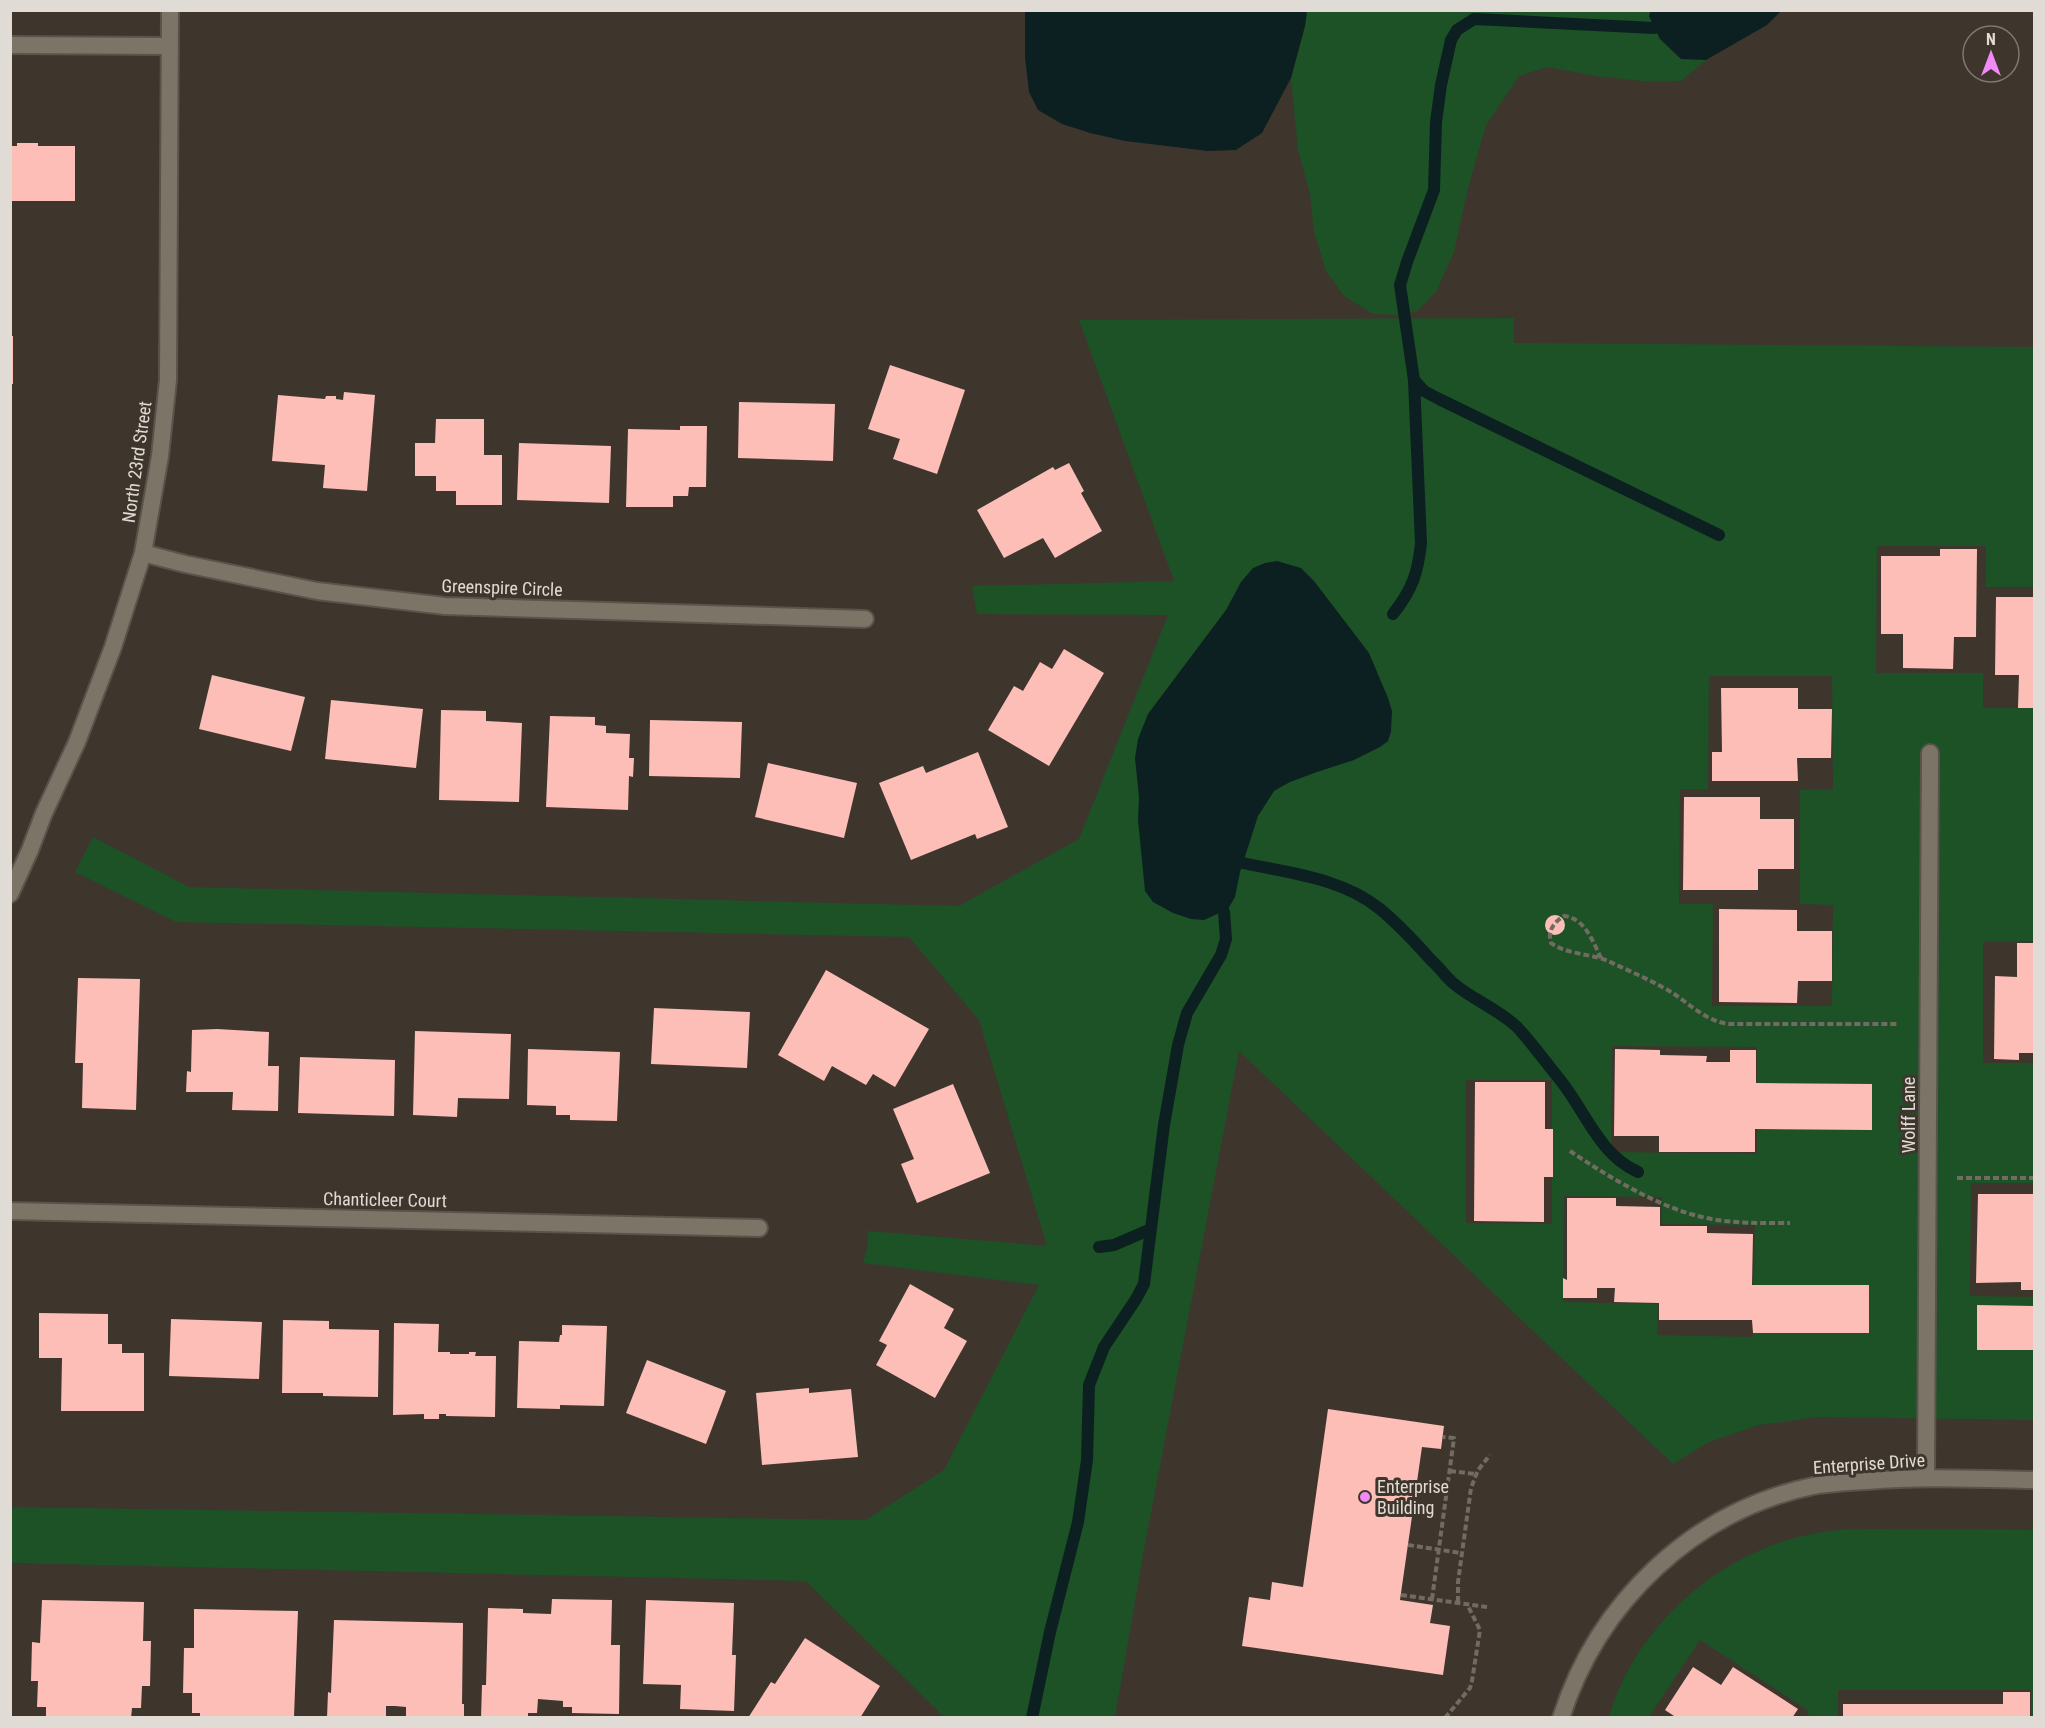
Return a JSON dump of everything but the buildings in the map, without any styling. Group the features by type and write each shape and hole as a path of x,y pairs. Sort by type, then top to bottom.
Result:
{"street":[{"name":"North 23rd Street","path":"10,894 77,742 143,553 160,456 168,380 170,10"},
{"path":"10,45 170,46"},
{"name":"Greenspire Circle","path":"143,553 317,591 445,606 865,619"},
{"name":"Wolff Lane","path":"1926,1478 1930,753"},
{"name":"Chanticleer Court","path":"10,1211 759,1228"},
{"name":"Enterprise Drive","path":"1562,1718 1585,1660 1613,1614 1648,1574 1673,1552 1715,1523 1764,1500 1813,1486 1885,1479 2034,1480"}],"path":[{"path":"1601,958 1580,922 1564,915 1555,923 1549,934 1551,943 1564,950 1601,958 1670,991 1715,1022 1722,1024 1928,1024"},
{"path":"1569,1151 1617,1180 1690,1215 1739,1223 1790,1223"},
{"path":"1928,1178 2034,1178"},
{"path":"1432,1599 1454,1438 1443,1437"},
{"path":"1458,1602 1461,1553 1471,1488 1475,1474 1491,1455"},
{"path":"1450,1471 1475,1474"},
{"path":"1408,1545 1461,1553"},
{"path":"1401,1595 1487,1607"},
{"path":"1445,1718 1470,1688 1472,1681 1480,1630 1467,1604"}],"green space":[{"path":"1307,10 1651,11 1649,16 1660,39 1681,59 1706,60 1681,81 1651,82 1596,76 1547,67 1519,76 1486,125 1468,188 1454,252 1436,292 1418,311 1397,315 1373,314 1344,296 1326,271 1314,232 1310,194 1298,150 1291,78"},
{"path":"1514,318 1514,343 2034,347 2034,587 1986,587 1986,546 1877,546 1876,673 1983,673 1983,708 2034,708 2034,941 1983,942 1983,1063 2034,1063 2034,1183 1971,1183 1970,1296 2034,1297 2034,1420 1819,1417 1759,1425 1709,1442 1673,1464 1239,1051 1143,1555 1115,1717 944,1717 806,1581 11,1563 11,1507 866,1520 944,1470 1039,1285 863,1263 868,1231 1047,1246 979,1020 909,937 176,922 75,872 93,837 189,887 959,906 1079,839 1168,615 977,614 972,586 1174,581 1079,320","holes":["1709,676 1832,676 1833,789 1800,790 1800,904 1833,905 1832,1006 1712,1006 1713,904 1679,904 1680,789 1708,789","1612,1046 1757,1047 1757,1154 1611,1152","1466,1080 1552,1080 1552,1224 1466,1223","1564,1196 1662,1197 1662,1224 1755,1225 1753,1337 1657,1335 1658,1304 1563,1302"]},
{"path":"1869,1529 2034,1530 2034,1717 2031,1717 2031,1690 1838,1690 1838,1717 1806,1717 1809,1711 1700,1640 1649,1717 1609,1717 1622,1683 1640,1650 1663,1621 1690,1594 1720,1572 1752,1554 1787,1540 1829,1531"}],"water":[{"path":"1025,10 1307,11 1291,78 1262,133 1236,150 1208,151 1125,141 1090,133 1062,124 1038,110 1029,92 1025,57"},
{"path":"1651,10 1781,11 1767,25 1706,60 1681,59 1660,39 1649,16"},
{"path":"1277,561 1301,568 1314,581 1369,653 1392,711 1391,732 1388,741 1380,747 1354,760 1290,782 1274,791 1258,816 1240,872 1235,897 1228,909 1204,920 1191,919 1173,913 1153,902 1145,891 1135,758 1138,739 1148,714 1226,610 1241,582 1253,568"}],"waterway":[{"path":"1393,614 1413,581 1421,543 1414,380 1400,285 1434,190 1436,122 1451,40 1457,30 1474,19 1654,28"},
{"path":"1414,380 1424,391 1439,399 1719,535"},
{"path":"1243,863 1332,883 1349,890 1380,909 1453,983 1517,1027 1567,1089 1612,1154 1638,1172"},
{"path":"1032,1718 1050,1632 1078,1522 1087,1460 1089,1385 1104,1347 1144,1284 1164,1125 1178,1045 1187,1013 1221,955 1226,939 1224,912"},
{"path":"1099,1247 1114,1245 1151,1229"}],"place":[{"name":"Enterprise Building","path":"1365,1497"}]}
